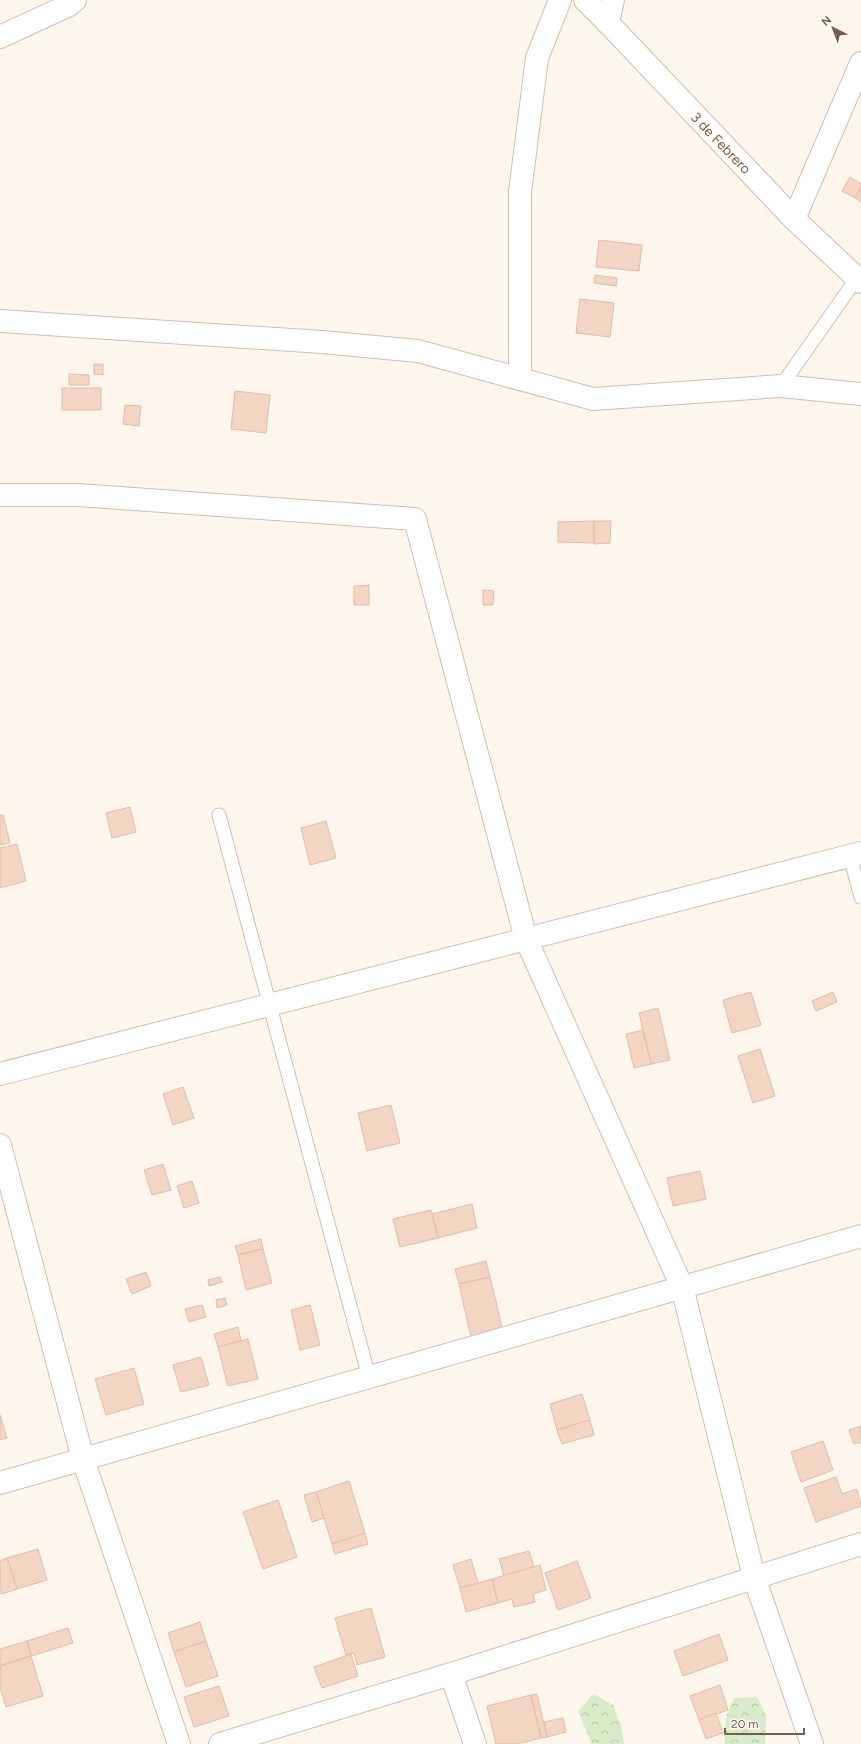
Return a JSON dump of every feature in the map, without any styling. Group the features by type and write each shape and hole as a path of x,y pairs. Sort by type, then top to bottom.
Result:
{"street":[{"path":"0,37 69,5 75,0"},
{"path":"520,379 520,192 537,58 560,0"},
{"name":"3 de Febrero","path":"585,0 794,219 859,280"},
{"path":"608,23 613,0"},
{"path":"794,219 861,63"},
{"path":"0,321 322,342 418,351 593,399 781,386 861,394"},
{"path":"0,495 78,495 415,519 526,939 682,1287 754,1577 812,1744"},
{"path":"0,1074 855,854"},
{"path":"0,1145 83,1459 179,1744"},
{"path":"0,1483 861,1236"},
{"path":"220,1744 451,1674 861,1544"},
{"path":"451,1674 474,1744"}],"lane":[{"path":"781,386 859,280"},
{"path":"219,816 369,1376"},
{"path":"855,854 861,897"}],"green space":[{"path":"594,1694 613,1705 621,1725 624,1744 592,1744 578,1711"},
{"path":"757,1697 766,1716 765,1744 725,1744 724,1732 726,1721 734,1698"}],"building":[{"path":"850,177 861,184 855,198 842,191"},
{"path":"861,187 861,202 855,198"},
{"path":"599,240 642,245 639,271 596,267"},
{"path":"595,275 617,278 616,286 594,283"},
{"path":"580,299 614,303 610,337 576,333"},
{"path":"94,364 103,364 103,375 94,374"},
{"path":"69,374 89,375 89,385 69,385"},
{"path":"62,388 101,388 101,410 62,410"},
{"path":"235,391 270,395 266,433 231,429"},
{"path":"125,405 141,406 139,426 123,424"},
{"path":"594,521 594,543 558,542 558,522"},
{"path":"594,521 611,521 610,543 594,544"},
{"path":"369,585 369,605 354,605 354,586"},
{"path":"483,590 494,591 493,605 483,605"},
{"path":"130,807 136,832 112,838 106,813"},
{"path":"0,815 3,815 10,843 0,845"},
{"path":"326,821 336,858 310,865 301,828"},
{"path":"17,844 26,881 0,888 0,848"},
{"path":"751,992 761,1025 732,1033 723,1000"},
{"path":"833,992 837,1002 816,1011 812,1001"},
{"path":"658,1008 670,1060 651,1064 639,1013"},
{"path":"643,1030 651,1064 634,1068 626,1034"},
{"path":"760,1049 775,1096 753,1103 738,1056"},
{"path":"183,1087 194,1118 173,1125 163,1094"},
{"path":"391,1105 400,1143 367,1151 358,1113"},
{"path":"163,1164 171,1190 152,1195 144,1170"},
{"path":"700,1171 706,1199 673,1206 667,1178"},
{"path":"192,1181 199,1203 184,1208 177,1186"},
{"path":"472,1204 477,1228 438,1238 432,1214"},
{"path":"431,1210 438,1238 400,1247 393,1219"},
{"path":"261,1239 263,1249 238,1255 235,1246"},
{"path":"263,1249 272,1283 246,1290 238,1255"},
{"path":"486,1261 490,1277 459,1284 455,1269"},
{"path":"146,1272 151,1286 132,1294 126,1279"},
{"path":"220,1277 222,1282 209,1286 208,1280"},
{"path":"490,1277 504,1335 472,1342 459,1284"},
{"path":"225,1298 227,1305 217,1308 216,1300"},
{"path":"202,1305 206,1317 189,1322 185,1309"},
{"path":"310,1305 320,1345 300,1350 291,1310"},
{"path":"238,1327 241,1341 218,1347 214,1334"},
{"path":"248,1339 258,1379 228,1386 218,1347"},
{"path":"201,1357 209,1385 181,1392 173,1365"},
{"path":"134,1368 144,1404 106,1415 95,1379"},
{"path":"582,1394 590,1420 557,1430 550,1404"},
{"path":"0,1415 7,1438 0,1440"},
{"path":"590,1420 594,1435 562,1444 557,1430"},
{"path":"861,1426 861,1442 854,1444 849,1430"},
{"path":"823,1441 833,1470 801,1482 791,1452"},
{"path":"836,1477 842,1494 857,1489 861,1506 816,1522 804,1488"},
{"path":"349,1481 365,1533 332,1544 316,1492"},
{"path":"316,1492 324,1518 312,1522 304,1495"},
{"path":"278,1500 297,1557 263,1569 243,1512"},
{"path":"365,1533 368,1544 335,1554 332,1544"},
{"path":"38,1549 47,1580 17,1589 7,1558"},
{"path":"529,1551 534,1567 504,1576 499,1559"},
{"path":"7,1558 17,1589 1,1594 0,1561"},
{"path":"471,1559 478,1583 460,1588 453,1565"},
{"path":"577,1561 591,1598 558,1610 545,1573"},
{"path":"540,1565 546,1590 533,1594 535,1602 514,1607 512,1599 498,1603 492,1579"},
{"path":"492,1579 498,1603 466,1612 460,1588"},
{"path":"371,1608 385,1657 357,1665 354,1653 346,1655 335,1618"},
{"path":"200,1622 206,1641 174,1652 168,1633"},
{"path":"68,1628 73,1643 31,1656 27,1641"},
{"path":"719,1634 728,1660 683,1676 674,1651"},
{"path":"27,1641 31,1656 0,1666 0,1649"},
{"path":"206,1641 218,1676 186,1687 174,1652"},
{"path":"351,1654 358,1676 322,1688 314,1667"},
{"path":"31,1656 43,1696 6,1707 0,1687 0,1666"},
{"path":"720,1685 728,1710 699,1720 690,1696"},
{"path":"219,1686 229,1716 194,1727 184,1697"},
{"path":"537,1694 547,1737 541,1738 531,1695"},
{"path":"531,1695 541,1738 517,1744 496,1744 487,1706"},
{"path":"716,1713 723,1733 706,1739 699,1720"},
{"path":"563,1718 566,1732 547,1737 544,1722"}]}
